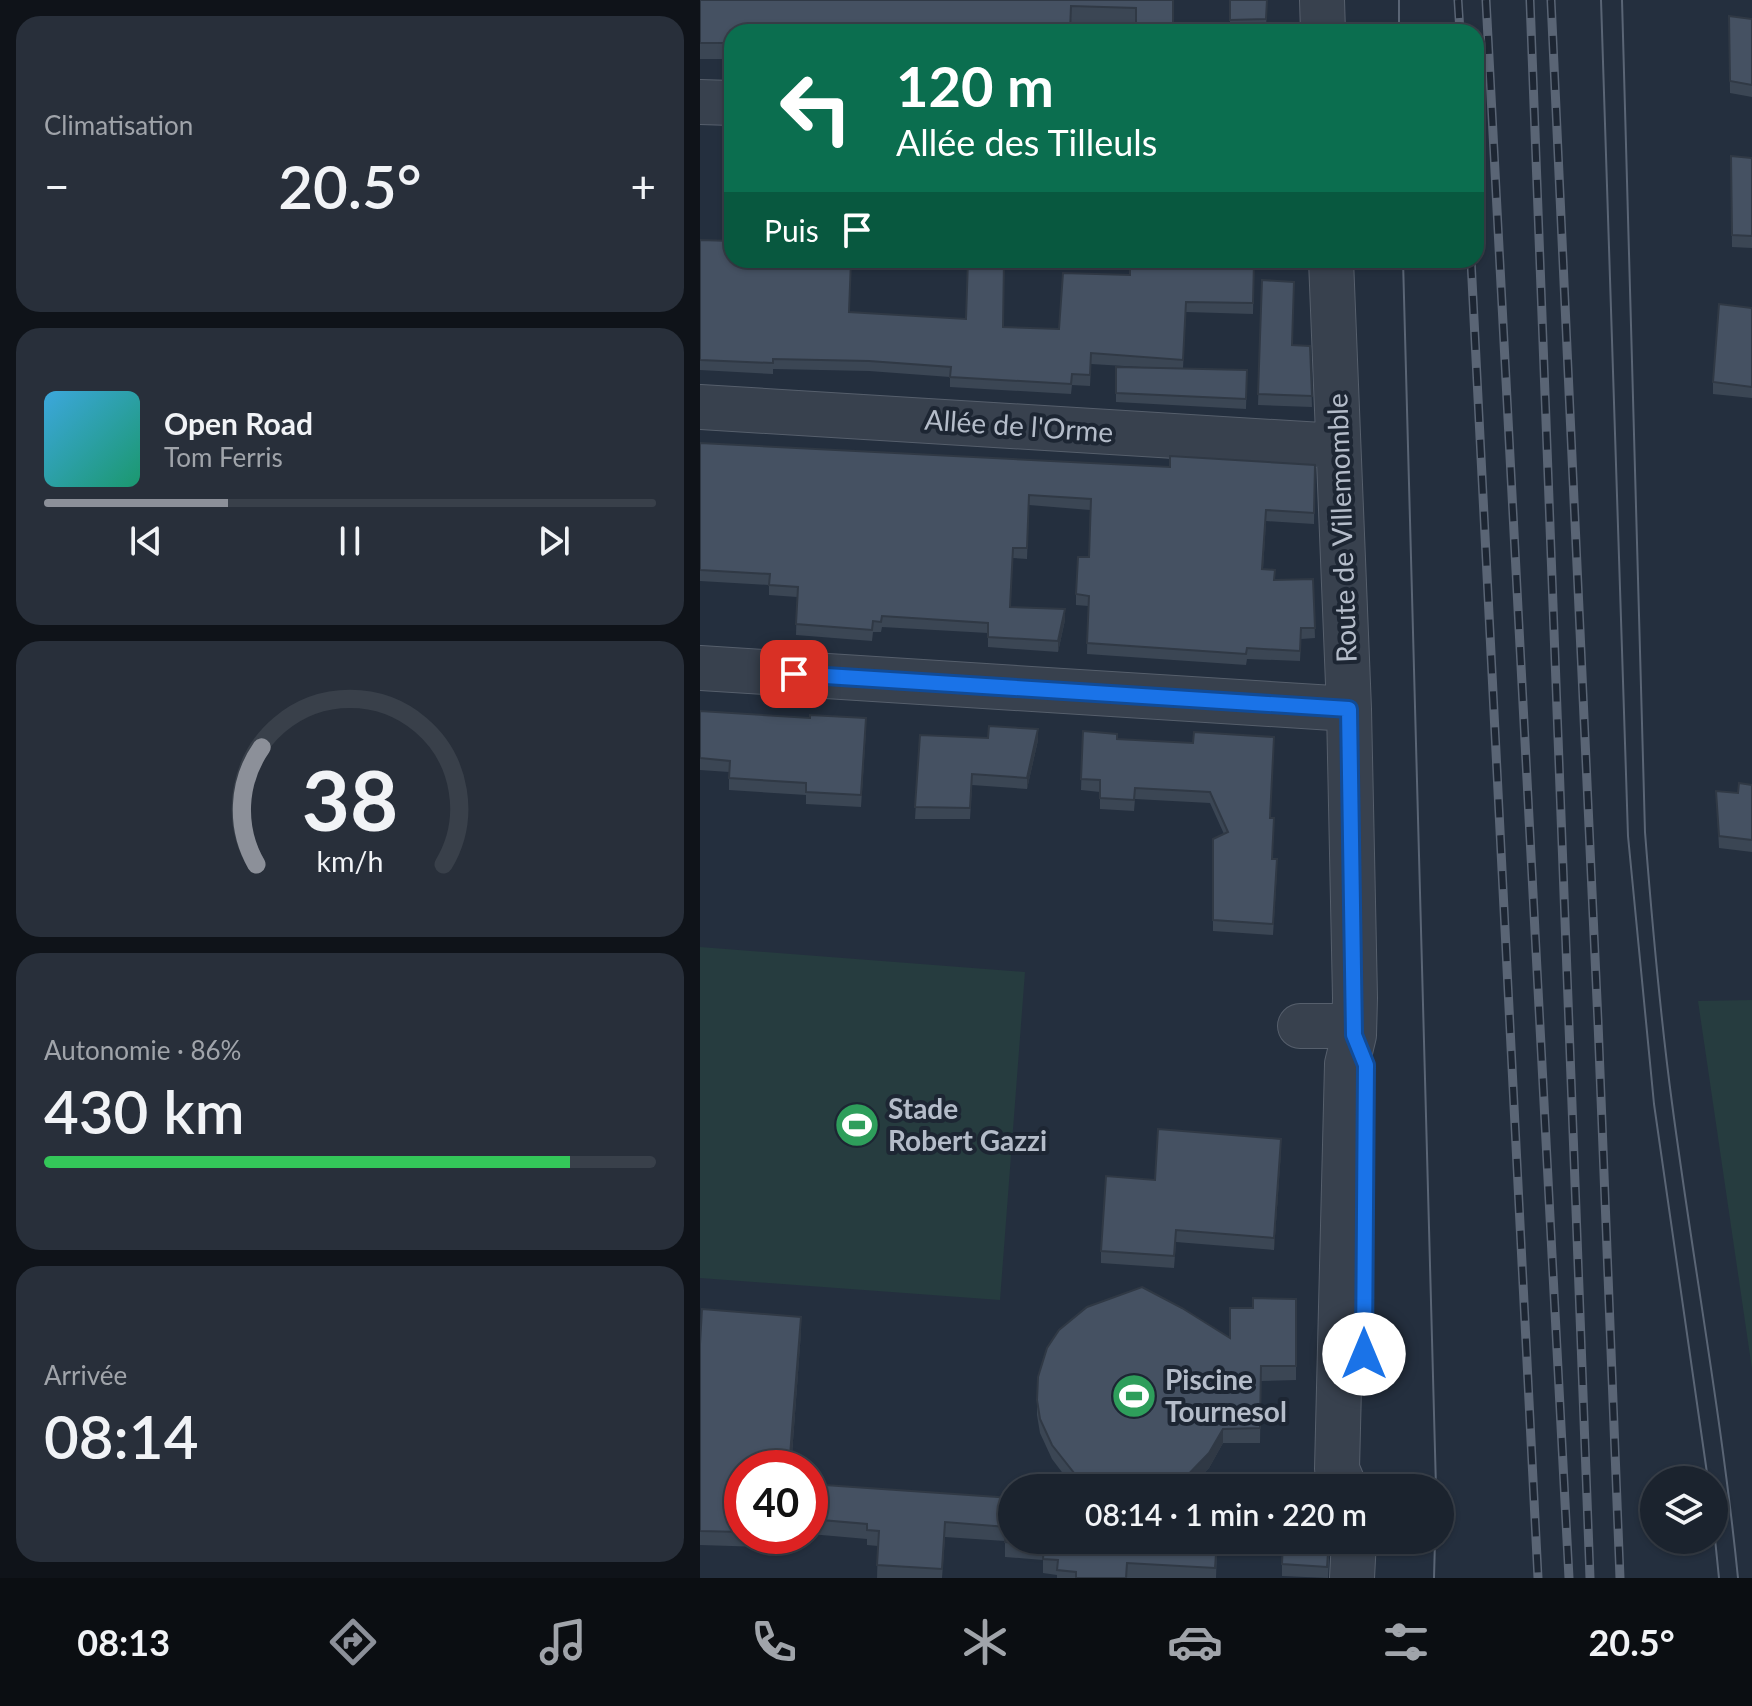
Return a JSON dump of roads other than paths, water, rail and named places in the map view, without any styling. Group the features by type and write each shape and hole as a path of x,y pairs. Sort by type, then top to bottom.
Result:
{"street":[{"path":"1322,0 1323,24"},
{"path":"700,102 724,103"},
{"name":"Route de Villemomble","path":"1331,268 1349,709 1354,1030 1347,1064 1339,1474"},
{"name":"Allée de l'Orme","path":"700,407 1338,446"},
{"path":"700,668 1349,709"},
{"path":"1300,1026 1354,1030"},
{"name":"Route de Villemomble","path":"1354,1030 1366,1065 1363,1474"},
{"path":"1352,1578 1353,1554"}],"tram line":[{"path":"1399,0 1399,24"},
{"path":"1601,0 1628,836 1654,1104 1706,1466"},
{"path":"1622,0 1645,832 1668,1069 1738,1578"},
{"path":"1403,268 1436,1474"},
{"path":"1434,1578 1435,1554"},
{"path":"1717,1554 1719,1578"}],"railway":[{"path":"1458,0 1460,24"},
{"path":"1486,0 1569,1578"},
{"path":"1530,0 1590,1578"},
{"path":"1551,0 1620,1578"},
{"path":"1471,268 1538,1578"}],"place":[{"name":"Stade Robert Gazzi","path":"857,1125"},
{"name":"Piscine Tournesol","path":"1134,1396"}]}
